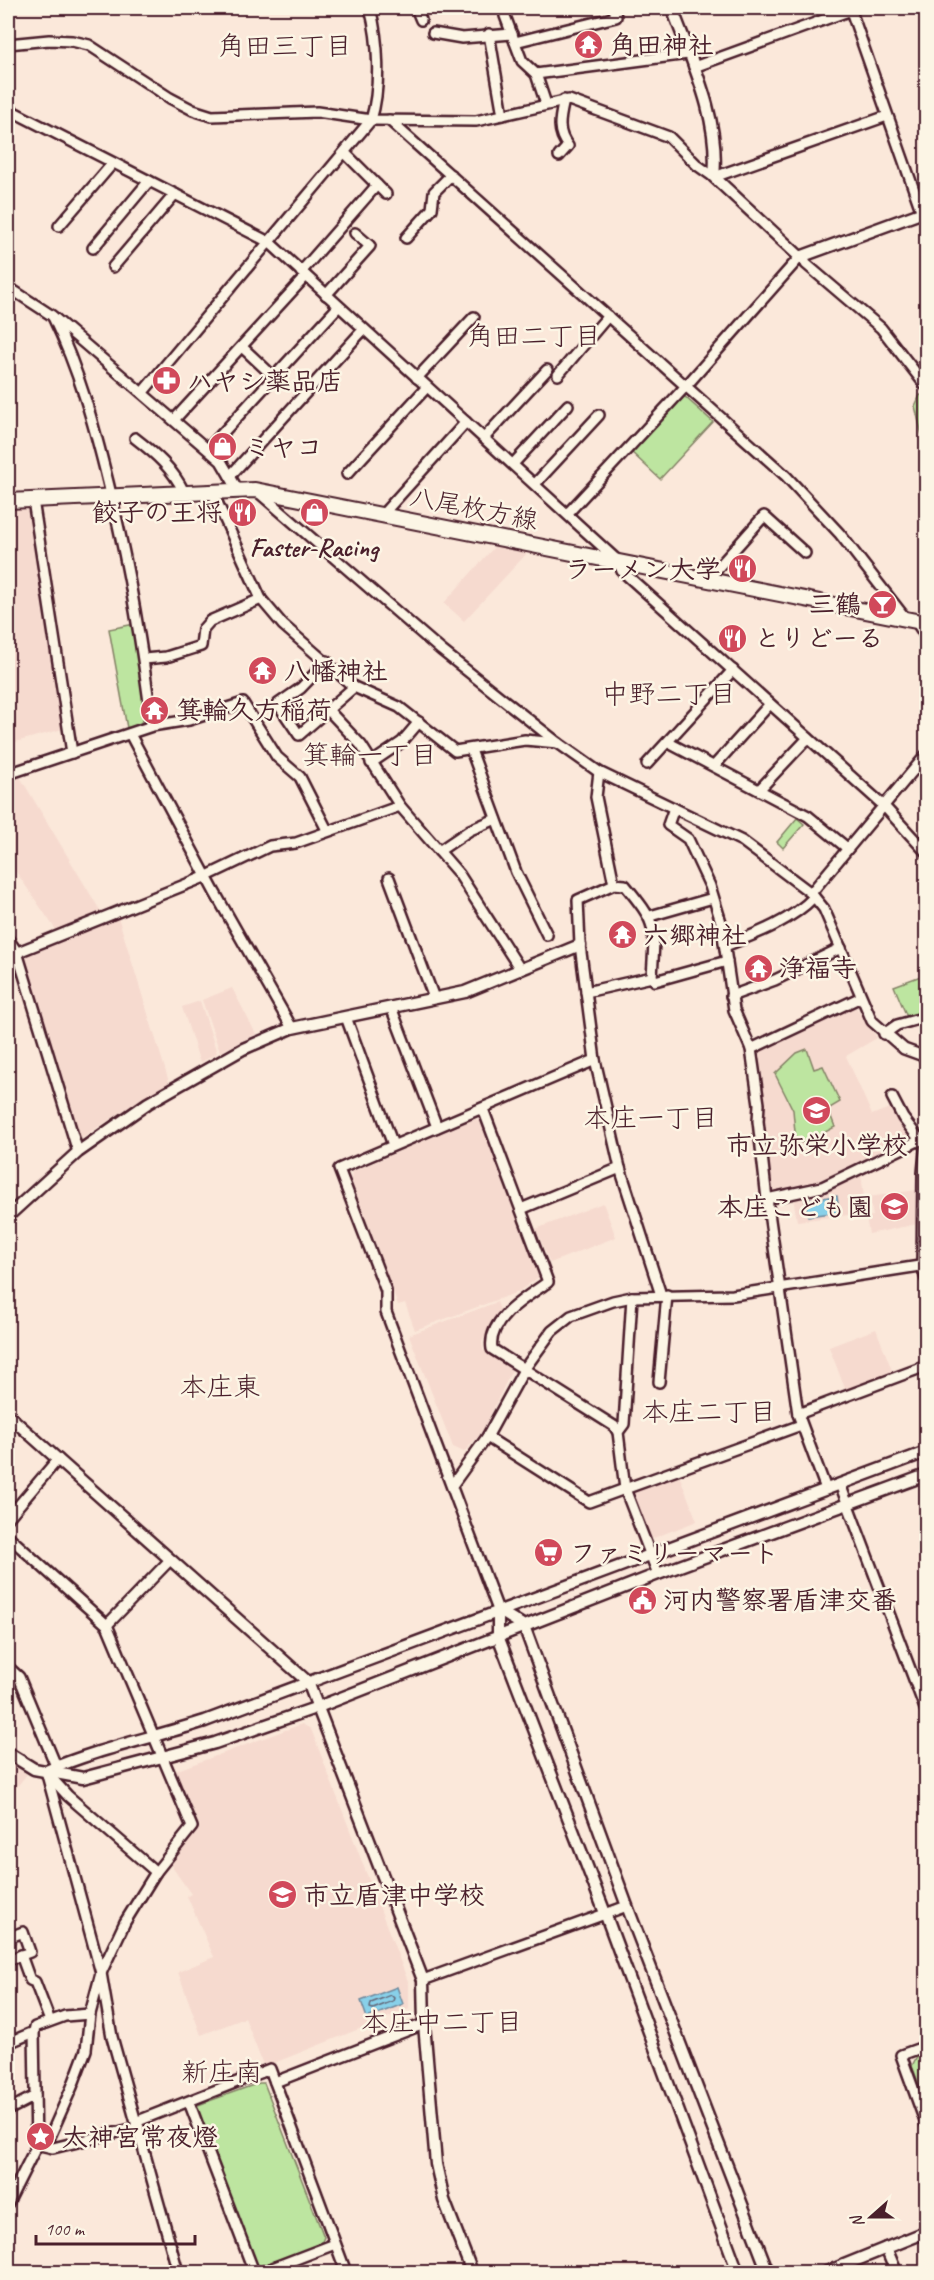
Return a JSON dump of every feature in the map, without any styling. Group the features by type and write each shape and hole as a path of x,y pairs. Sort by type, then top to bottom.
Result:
{"main road":[{"name":"八尾枚方線","path":"8,501 255,490 916,621"}],"street":[{"path":"143,392 371,120 377,100 375,33 370,8"},
{"path":"416,8 421,20"},
{"path":"433,33 462,38 489,34 513,38 616,17 614,8"},
{"path":"672,8 694,67 713,129 717,151 714,177"},
{"path":"567,513 802,257 924,212 887,116 851,9 694,67"},
{"path":"505,16 522,61 536,74 546,104"},
{"path":"489,34 503,115"},
{"path":"8,44 60,41 89,45 170,98 193,110 212,116 317,112 371,120 476,122 564,100 669,137 697,165 714,177 802,257 806,264 881,328 927,386"},
{"path":"536,74 688,54"},
{"path":"559,156 568,146 561,136 559,120 564,100"},
{"path":"8,111 269,242 363,330 536,484 618,561 622,571 883,805 927,852"},
{"path":"714,177 887,116"},
{"path":"389,120 786,476 840,534 916,621 927,637"},
{"path":"345,153 386,194"},
{"path":"59,226 113,163"},
{"path":"406,238 432,208 434,192 451,175"},
{"path":"93,248 149,181"},
{"path":"174,420 242,347 377,185"},
{"path":"113,267 175,194"},
{"path":"326,295 370,246 356,233"},
{"path":"8,286 53,317 208,449 221,461 238,490"},
{"path":"208,449 338,307"},
{"path":"558,375 608,316"},
{"path":"53,317 69,350 82,388 126,557 144,659 152,726"},
{"path":"417,378 474,317"},
{"path":"230,476 363,330"},
{"path":"242,347 274,377"},
{"path":"484,438 547,370"},
{"path":"347,474 427,387"},
{"path":"513,464 568,405"},
{"path":"536,484 599,415"},
{"path":"382,515 466,422"},
{"path":"135,438 168,465 184,492"},
{"path":"255,490 441,650 558,743 598,772 752,847 813,895 824,909 860,998 872,1021 884,1034 904,1049 927,1057"},
{"path":"212,491 261,599 283,625 327,661 354,687 399,707 455,751 525,740 558,743"},
{"path":"33,500 72,753"},
{"path":"708,579 764,516 805,553"},
{"path":"144,659 166,657 201,646 203,629 210,621 261,599"},
{"path":"327,661 301,688 278,704 299,735 354,687"},
{"path":"647,764 669,743 733,670"},
{"path":"8,774 152,726 189,720 243,703 277,757 300,777 327,830"},
{"path":"714,766 770,704"},
{"path":"329,711 361,745 400,806 459,874 520,969"},
{"path":"371,763 402,742 419,722"},
{"path":"130,734 292,1028"},
{"path":"759,790 808,738"},
{"path":"669,743 808,816 848,848"},
{"path":"471,750 516,872 547,935"},
{"path":"725,946 765,931 771,925 804,907 848,848 927,755"},
{"path":"598,772 596,797 614,884"},
{"path":"12,954 207,876 270,846 297,843 327,830 400,806"},
{"path":"674,808 668,825 688,839 697,854 713,898 725,946 731,996 751,1049 759,1104 758,1121 767,1198 798,1414 826,1489"},
{"path":"439,851 470,830 496,819"},
{"path":"389,878 434,998"},
{"path":"652,977 655,935 650,916 625,885 614,884 578,900 580,945 595,1060 620,1168 664,1295 659,1382"},
{"path":"650,916 713,898"},
{"path":"8,939 78,1152"},
{"path":"8,1216 78,1152 159,1097 243,1049 292,1028 465,992 580,945"},
{"path":"731,996 775,980 841,948"},
{"path":"652,977 655,981 727,961"},
{"path":"586,992 652,977"},
{"path":"751,1049 860,998"},
{"path":"392,1007 437,1127"},
{"path":"346,1017 393,1145"},
{"path":"884,1034 906,1022 927,1017"},
{"path":"595,1060 339,1169 386,1291 386,1312 453,1484 498,1610 498,1636 605,1913 738,2272"},
{"path":"892,1097 903,1118 924,1141 924,1265 927,1279"},
{"path":"483,1109 548,1282 505,1315 490,1340 492,1349 614,1426 618,1432 625,1489 658,1574"},
{"path":"767,1198 822,1187 924,1141"},
{"path":"521,1209 620,1168"},
{"path":"453,1484 487,1437 525,1368 552,1330 571,1316 613,1301 632,1298 664,1295 733,1295 779,1290 924,1265"},
{"path":"618,1432 624,1424 632,1298"},
{"path":"798,1414 927,1366"},
{"path":"8,1415 169,1561 308,1682 423,1980 424,2024 436,2164 444,2200 472,2272"},
{"path":"487,1437 589,1502 801,1425"},
{"path":"51,1769 83,1755 154,1737 308,1682 927,1452"},
{"path":"8,1518 58,1460"},
{"path":"8,1753 34,1769 51,1769 83,1778 162,1757 318,1707 658,1574 927,1474"},
{"path":"840,1484 927,1710"},
{"path":"8,1536 107,1625 192,1827 156,1872 125,1922 101,1973 90,2014 86,2050 72,2087 49,2139 38,2146 8,2203"},
{"path":"107,1625 169,1561"},
{"path":"498,1610 524,1626 627,1906 768,2272"},
{"path":"8,1667 19,1677 51,1769 101,1973 112,2037 178,2272"},
{"path":"51,1769 68,1796 156,1872"},
{"path":"423,1980 627,1906"},
{"path":"8,1938 23,1932 30,1952 8,1960"},
{"path":"21,1955 30,1980 35,1982 50,2021"},
{"path":"38,2146 35,2027 65,2016 90,2014"},
{"path":"275,2082 424,2024"},
{"path":"8,2043 34,2032"},
{"path":"927,2046 901,2055 927,2124"},
{"path":"38,2146 53,2148 138,2124 270,2069 346,2272"},
{"path":"8,2110 35,2096"},
{"path":"189,2102 254,2272"},
{"path":"827,2272 927,2232"},
{"path":"262,2272 335,2244"},
{"path":"886,2248 896,2272"}],"shaded area":[{"path":"27,506 63,729 8,744 8,507"},
{"path":"496,545 529,551 464,621 444,603"},
{"path":"20,777 101,912 56,930 8,860 8,782"},
{"path":"118,917 169,1082 76,1141 21,957"},
{"path":"232,988 256,1034 220,1052 202,1000"},
{"path":"200,1001 217,1053 200,1063 182,1007"},
{"name":"市立弥栄小学校","path":"854,1004 877,1038 846,1056 872,1115 894,1106 911,1139 860,1166 866,1213 797,1221 792,1192 775,1194 770,1190 756,1056 761,1048"},
{"path":"474,1119 481,1120 539,1277 518,1292 415,1330 405,1303 398,1305 351,1180 352,1172"},
{"name":"本庄こども園","path":"916,1190 917,1224 869,1234 866,1217 873,1216 869,1197"},
{"path":"603,1203 616,1237 550,1263 536,1229"},
{"path":"497,1302 500,1310 482,1342 483,1350 512,1370 482,1432 464,1452 453,1447 409,1335"},
{"path":"876,1329 893,1373 846,1391 829,1347"},
{"path":"679,1475 697,1521 651,1539 647,1538 631,1498 635,1492"},
{"name":"市立盾津中学校","path":"302,1724 311,1729 409,1984 409,2009 264,2067 245,2018 201,2035 178,1972 214,1957 187,1896 191,1894 170,1864 200,1826 175,1771"},
{"path":"8,1762 27,1774 16,1788 8,1782"}],"green space":[{"path":"920,395 926,396 926,452 915,406"},
{"path":"680,396 684,396 713,422 660,479 630,451"},
{"path":"135,624 146,716 139,725 127,728 109,629"},
{"path":"797,818 804,824 783,848 777,842"},
{"path":"926,974 926,1014 907,1017 894,986"},
{"path":"807,1049 814,1069 823,1066 840,1102 828,1109 835,1127 806,1142 796,1143 793,1110 775,1074 797,1053"},
{"path":"926,2053 926,2102 912,2066 917,2056"},
{"path":"264,2083 324,2237 321,2244 261,2267 253,2264 196,2112 198,2105"}],"water":[{"path":"837,1196 839,1212 808,1216 805,1200"},
{"path":"397,1987 403,2004 367,2018 361,2001"}],"place":[{"name":"角田神社","path":"589,45"},
{"name":"ハヤシ薬品店","path":"166,381"},
{"name":"ミヤコ","path":"223,447"},
{"name":"餃子の王将","path":"243,512"},
{"name":"Faster-Racing","path":"314,513"},
{"name":"ラーメン大学","path":"742,569"},
{"name":"三鶴","path":"882,604"},
{"name":"とりどーる","path":"733,638"},
{"name":"八幡神社","path":"263,671"},
{"name":"箕輪久方稲荷","path":"155,710"},
{"name":"六郷神社","path":"622,935"},
{"name":"浄福寺","path":"758,968"},
{"name":"市立弥栄小学校","path":"817,1111"},
{"name":"本庄こども園","path":"894,1207"},
{"name":"ファミリーマート","path":"549,1553"},
{"name":"河内警察署盾津交番","path":"642,1600"},
{"name":"市立盾津中学校","path":"282,1895"},
{"name":"太神宮常夜燈","path":"41,2137"}],"district":[{"name":"角田三丁目","path":"285,46"},
{"name":"角田二丁目","path":"534,336"},
{"name":"中野二丁目","path":"669,694"},
{"name":"箕輪一丁目","path":"370,755"},
{"name":"本庄一丁目","path":"651,1118"},
{"name":"本庄東","path":"220,1387"},
{"name":"本庄二丁目","path":"709,1412"},
{"name":"本庄中二丁目","path":"442,2022"},
{"name":"新庄南","path":"222,2072"}]}
